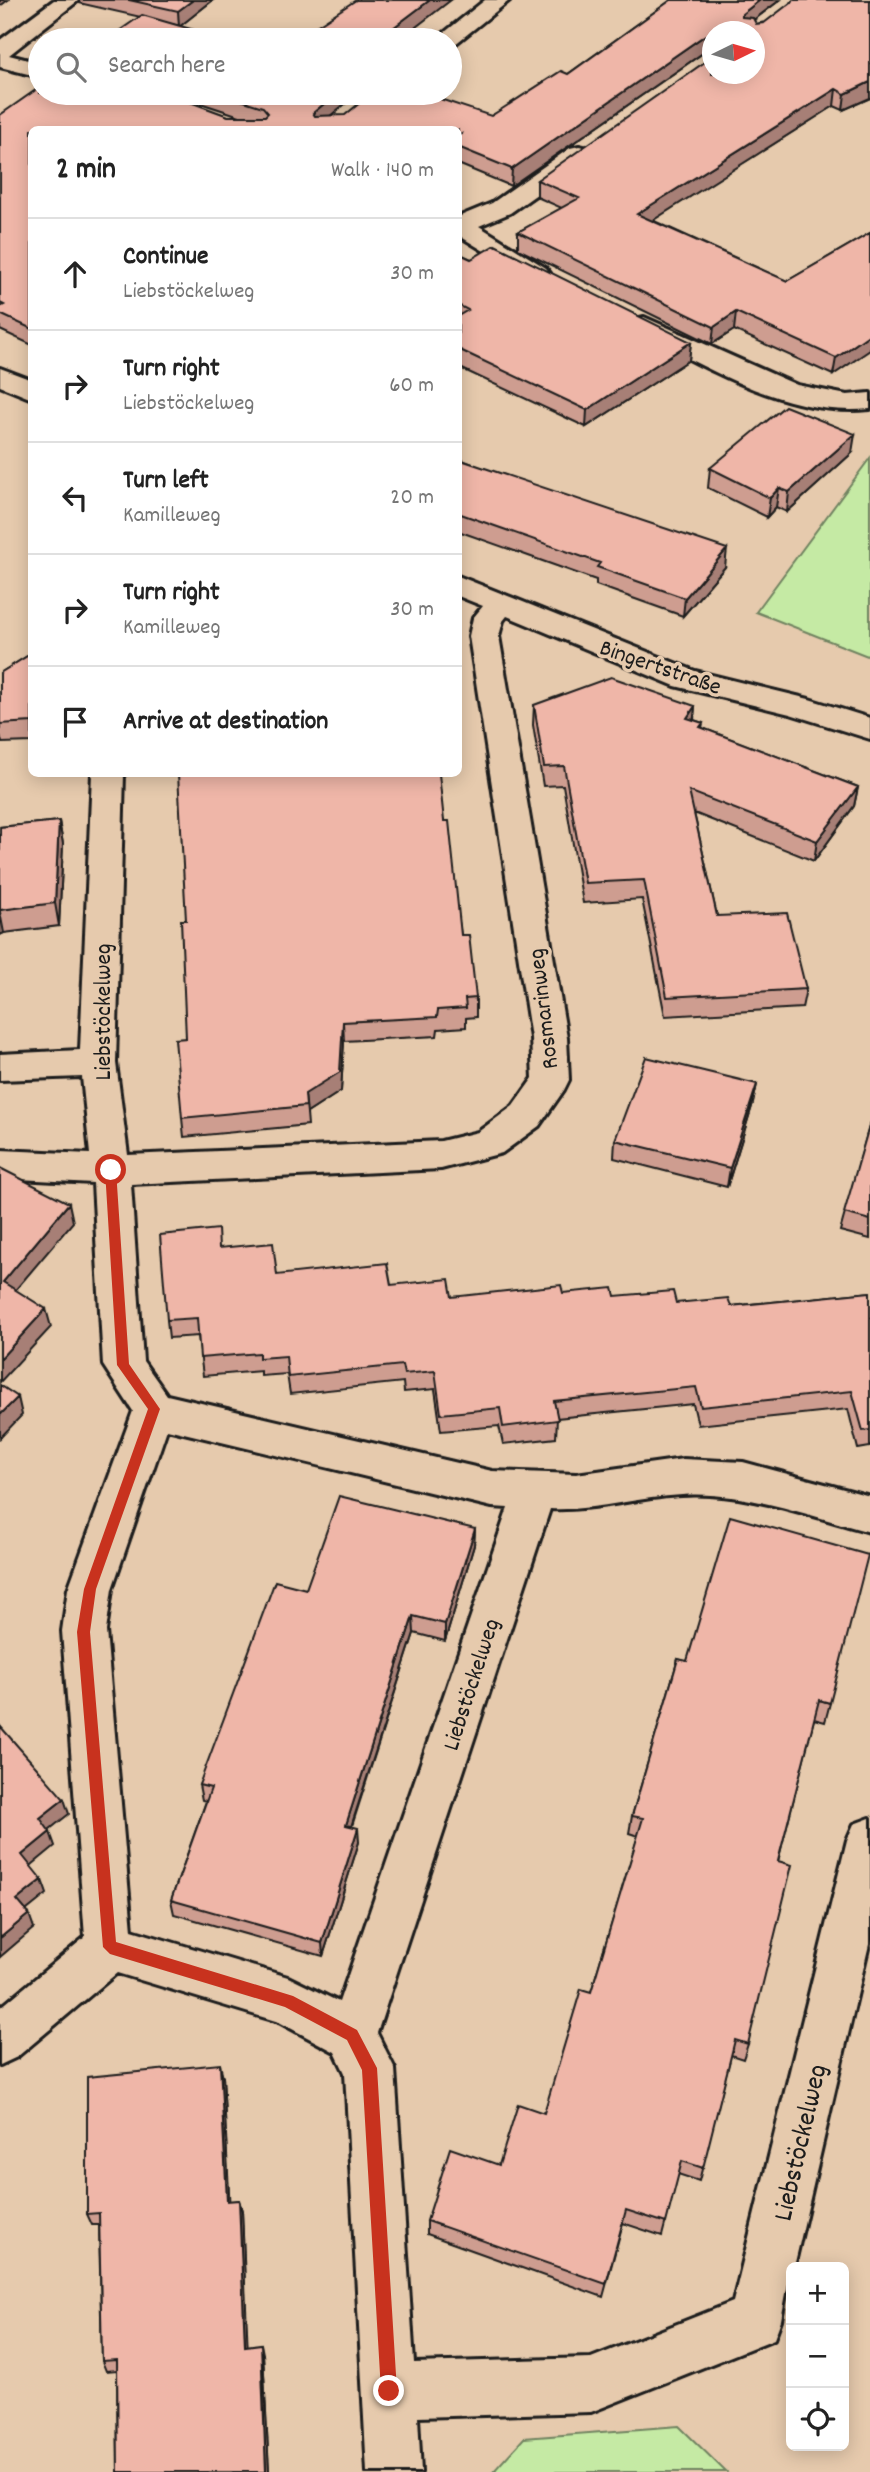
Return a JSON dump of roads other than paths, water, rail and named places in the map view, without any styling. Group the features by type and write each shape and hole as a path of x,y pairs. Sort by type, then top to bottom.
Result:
{"street":[{"path":"31,28 68,0"},
{"path":"462,28 499,0"},
{"path":"0,51 28,30"},
{"path":"0,60 28,67"},
{"path":"462,224 501,208 601,138"},
{"path":"462,226 519,264 555,282"},
{"path":"616,311 763,383 821,400 862,403 870,401"},
{"path":"0,376 28,389"},
{"name":"Bingertstraße","path":"462,587 686,680 798,706 870,729"},
{"name":"Rosmarinweg","path":"0,1164 111,1170 441,1156 489,1143 526,1116 551,1080 550,1038 485,636 488,618 501,605"},
{"name":"Liebstöckelweg","path":"108,777 98,1063 111,1170 123,1365 154,1409"},
{"path":"0,1068 98,1063"},
{"path":"110,1947 84,1632 90,1589 154,1409 492,1489 576,1492 683,1477 743,1480 870,1514"},
{"name":"Liebstöckelweg","path":"352,2035 535,1491"},
{"name":"Liebstöckelweg","path":"389,2391 591,2385 755,2320 870,1840"},
{"path":"110,1947 288,2001 352,2035 370,2068 394,2472"},
{"path":"0,2040 110,1947"}]}
